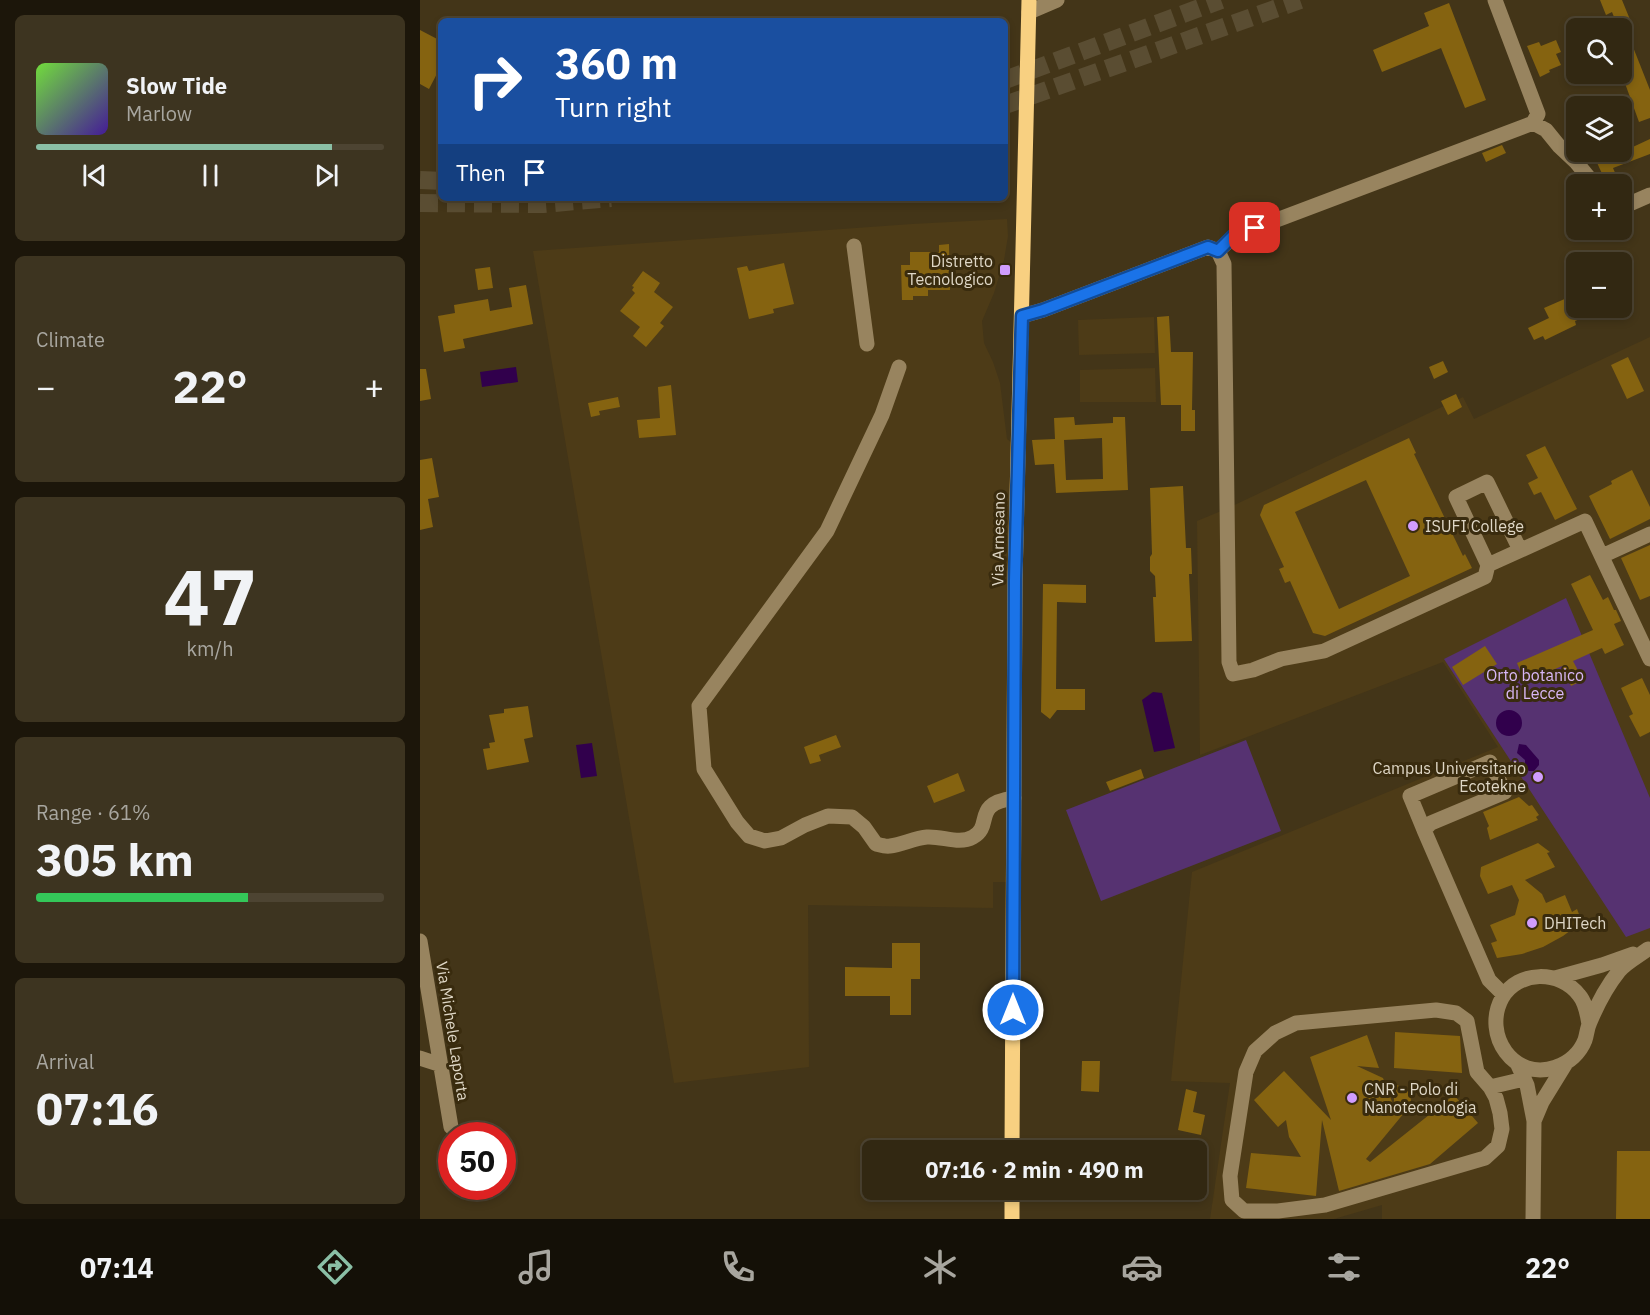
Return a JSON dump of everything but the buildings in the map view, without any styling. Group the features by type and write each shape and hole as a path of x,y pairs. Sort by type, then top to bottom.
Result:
{"main road":[{"name":"Via Arnesano","path":"1012,1140 1015,580 1029,6"},
{"path":"1012,1200 1012,1219"}],"street":[{"path":"1029,6 1057,0"},
{"path":"1218,251 1233,236 1533,123 1538,114 1495,0"},
{"path":"1533,123 1546,130 1586,174"},
{"path":"1632,203 1650,195"},
{"path":"854,246 867,344"},
{"path":"1022,316 1208,247 1218,251 1224,264 1229,662 1233,674 1253,670 1281,659 1324,651 1485,577 1488,565 1456,497 1486,482 1520,550"},
{"path":"899,367 882,416 827,531 699,706 704,769 737,822 749,836 765,841 781,838 828,816 852,817 864,827 876,844 890,846 927,837 964,841 976,835 991,805 1014,798"},
{"path":"1488,565 1584,521 1650,659"},
{"path":"1602,556 1650,534"},
{"path":"1424,830 1431,823 1505,792 1490,762 1410,796 1424,830 1489,980 1504,995"},
{"name":"Via Michele Laporta","path":"420,941 450,1122"},
{"path":"1555,978 1649,949"},
{"path":"1589,1024 1587,1009 1580,995 1569,984 1555,978 1541,976 1527,978 1514,985 1504,995 1497,1009 1495,1024 1498,1039 1505,1052 1517,1062 1528,1068 1541,1070 1566,1063 1578,1053 1600,1001 1620,970 1649,949"},
{"path":"1436,1010 1456,1013 1467,1021 1477,1072 1490,1087 1496,1098 1502,1129 1498,1146 1485,1158 1325,1205 1278,1211 1244,1211 1232,1200 1230,1176 1246,1072 1255,1051 1275,1033 1296,1023 1436,1010"},
{"path":"420,1058 441,1065"},
{"path":"1517,1062 1524,1079 1534,1121 1533,1219"},
{"path":"1534,1121 1542,1102 1566,1063"},
{"path":"1490,1087 1524,1079"}],"shaded area":[{"path":"1007,219 1008,236 1004,260 982,321 984,343 1000,383 1007,439 1013,444 1008,882 993,882 993,908 808,905 809,1067 674,1083 533,251"},
{"path":"1154,317 1155,353 1079,355 1078,320"},
{"name":"Campus Universitario Ecotekne","path":"1650,337 1650,1219 1382,1219 1382,1205 1334,1219 1210,1219 1230,1083 1171,1081 1192,872 1498,747 1443,662 1200,755 1197,521 1463,397 1474,419"},
{"path":"516,367 518,382 482,387 480,372"},
{"path":"1155,368 1156,402 1080,402 1080,370"},
{"path":"1153,692 1162,693 1175,748 1154,752 1142,700"},
{"path":"1509,710 1518,714 1522,723 1518,732 1509,736 1500,732 1496,723 1500,714"},
{"path":"592,743 597,776 581,778 576,745"},
{"path":"1519,744 1526,745 1539,760 1539,765 1534,771 1525,768 1525,760 1517,753"}],"green space":[{"name":"Orto botanico di Lecce","path":"1566,598 1650,798 1650,928 1626,937 1444,659"},
{"path":"1246,740 1281,831 1101,901 1066,810"}],"tunnel":[{"path":"1008,79 1221,0"},
{"path":"1008,104 1300,0"},
{"path":"420,180 438,181"},
{"path":"420,203 543,204 577,201"}],"place":[{"name":"Distretto Tecnologico","path":"1005,270"},
{"name":"ISUFI College","path":"1413,526"},
{"name":"Campus Universitario Ecotekne","path":"1538,777"},
{"name":"DHITech","path":"1532,923"},
{"name":"CNR - Polo di Nanotecnologia","path":"1352,1098"}],"route":[{"path":"1013,1010 1015,580 1022,316 1208,247 1218,251 1233,236 1255,228"}]}
